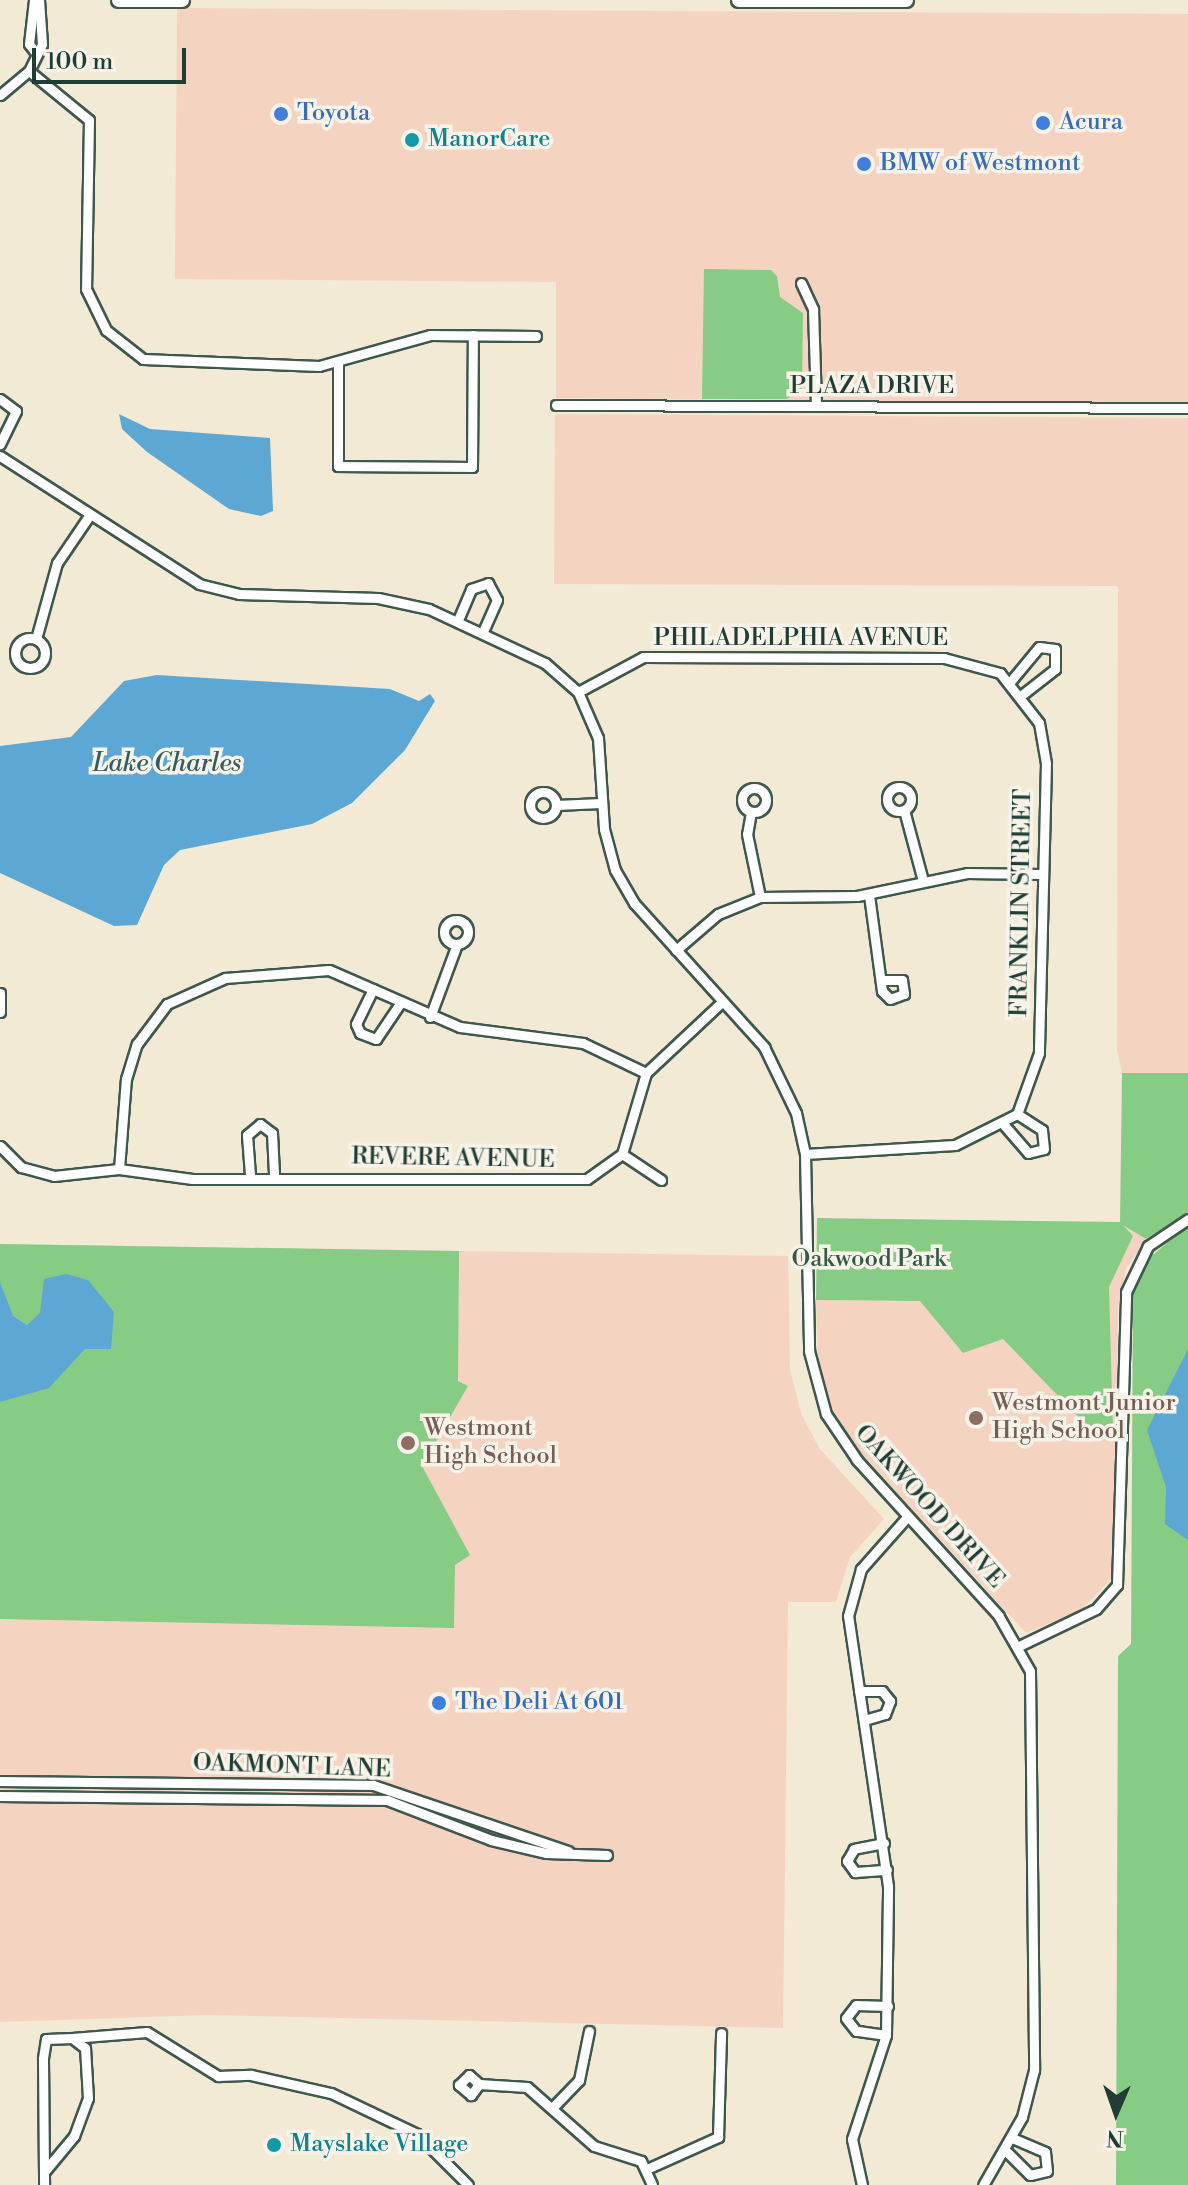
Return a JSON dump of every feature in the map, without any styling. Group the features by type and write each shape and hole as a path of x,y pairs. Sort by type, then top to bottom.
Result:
{"main road":[{"path":"119,0 182,0"},
{"path":"739,0 906,0"}],"street":[{"path":"0,95 29,71 42,44 37,0"},
{"path":"29,71 89,120 86,289 114,339 165,365 338,363 430,335 536,336"},
{"path":"801,283 813,309 816,406"},
{"path":"338,363 338,466 472,467 473,335"},
{"path":"0,399 12,402 16,417 0,444"},
{"name":"PLAZA DRIVE","path":"556,405 1188,408"},
{"name":"OAKWOOD DRIVE","path":"0,456 177,574 221,591 386,599 458,620 545,663 578,692 598,738 601,803 615,870 676,950 723,1001 779,1071 805,1154 814,1382 837,1434 1019,1646 1035,1704 1035,2055 1012,2138 983,2185"},
{"path":"36,639 57,563 89,516"},
{"path":"458,620 471,589 488,583 497,600 483,632"},
{"path":"1010,682 1039,647 1055,649 1055,669 1023,694"},
{"name":"PHILADELPHIA AVENUE","path":"578,692 620,664 655,656 944,658 980,664 1010,682 1023,694"},
{"name":"FRANKLIN STREET","path":"1017,1114 1039,1053 1040,874 1046,750 1023,694"},
{"path":"556,805 601,803"},
{"path":"904,810 923,881"},
{"path":"751,812 747,834 760,897"},
{"path":"676,950 718,914 760,897 869,895 923,881 1040,874"},
{"path":"869,895 884,980"},
{"path":"430,1017 457,944"},
{"path":"119,1169 131,1057 167,1004 214,981 301,968 373,989 430,1017 477,1031 583,1043 646,1073"},
{"path":"373,989 356,1024 360,1033 376,1039 401,1002"},
{"path":"0,993 0,1012"},
{"path":"661,1180 622,1154 646,1073 723,1001"},
{"path":"805,1154 955,1145 1004,1125 1017,1114 1042,1130 1044,1149 1028,1153 1004,1125"},
{"path":"250,1175 247,1135 260,1124 272,1133 274,1174"},
{"name":"REVERE AVENUE","path":"0,1146 12,1161 54,1176 119,1169 192,1179 274,1174 575,1181 622,1154"},
{"path":"1019,1646 1096,1609 1117,1585 1126,1292 1148,1246 1188,1219"},
{"path":"862,2185 852,2139 886,2035 887,1870 848,1616 853,1586 907,1517"},
{"path":"859,1691 882,1691 890,1701 885,1714 864,1720"},
{"name":"OAKMONT LANE","path":"0,1781 373,1785 571,1852"},
{"name":"OAKMONT LANE","path":"0,1796 387,1800 491,1840 607,1855"},
{"path":"884,1843 854,1849 847,1861 855,1872 887,1870"},
{"path":"886,2035 856,2031 846,2018 856,2005 888,2006"},
{"path":"553,2107 579,2080 589,2031"},
{"path":"44,2185 46,2039 147,2032 218,2076 267,2077 331,2093 417,2134 468,2185"},
{"path":"649,2168 718,2137 721,2033"},
{"path":"44,2172 74,2136 88,2098 85,2048 72,2038"},
{"path":"479,2084 520,2084 553,2107 594,2146 629,2154 649,2168 652,2185"},
{"path":"1005,2150 1030,2175 1047,2171 1045,2152 1012,2138"}],"shaded area":[{"path":"177,8 1188,14 1188,404 556,398 556,282 175,279"},
{"path":"555,414 1188,418 1188,1073 1122,1073 1117,1050 1118,586 554,584"},
{"name":"Westmont Junior High School","path":"1120,1222 1146,1239 1126,1269 1118,1307 1115,1575 1081,1610 1026,1633 839,1429 818,1366 816,1300 920,1301"},
{"path":"0,1244 788,1256 790,1369 801,1413 819,1448 884,1519 850,1557 836,1602 788,1602 783,2028 207,2015 0,2022"}],"green space":[{"path":"704,269 771,270 777,276 780,297 803,313 802,390 787,399 702,399"},
{"name":"Oakwood Park","path":"1122,1073 1188,1073 1188,1212 1146,1239 1123,1225 1133,1236 1109,1287 1113,1432 1099,1438 1003,1339 963,1353 920,1301 816,1300 817,1218 1120,1222"},
{"path":"1188,1226 1188,2185 1116,2185 1118,1656 1131,1644 1133,1294 1150,1257"},
{"path":"0,1244 459,1251 458,1381 468,1386 422,1466 470,1555 455,1565 454,1628 0,1619"}],"water":[{"path":"119,414 150,429 270,438 273,511 261,516 229,509 147,452 122,429"},
{"name":"Lake Charles","path":"157,675 390,689 419,701 430,694 435,701 405,750 352,803 312,824 180,850 164,865 137,925 114,926 0,873 0,746 71,737 124,681"},
{"path":"66,1274 88,1280 114,1312 111,1349 85,1349 49,1388 0,1402 0,1282 13,1316 27,1325 40,1313 44,1279"},
{"path":"1188,1349 1188,1540 1165,1524 1166,1487 1147,1430"}],"place":[{"name":"Toyota","path":"281,114"},
{"name":"Acura","path":"1043,123"},
{"name":"ManorCare","path":"412,140"},
{"name":"BMW of Westmont","path":"864,164"},
{"name":"Westmont Junior High School","path":"976,1418"},
{"name":"Westmont High School","path":"408,1443"},
{"name":"The Deli At 601","path":"439,1703"},
{"name":"Mayslake Village","path":"274,2145"}]}
